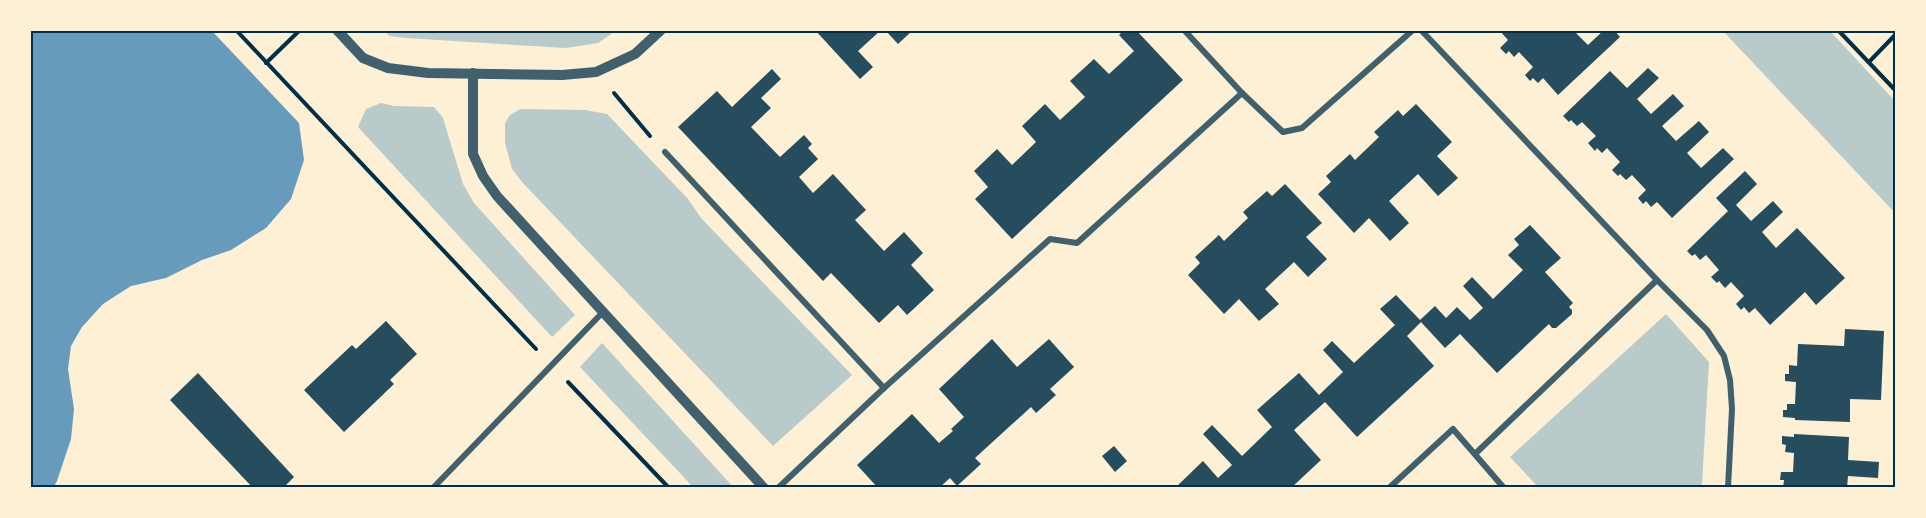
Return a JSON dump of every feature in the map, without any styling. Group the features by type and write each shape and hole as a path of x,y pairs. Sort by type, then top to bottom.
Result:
{"street":[{"path":"337,30 363,58 388,68 428,73 562,75 596,72 635,54 661,30"},
{"path":"1184,30 1242,93 1283,132 1302,128 1413,30"},
{"path":"1421,30 1707,330 1724,356 1730,380 1732,409 1728,488"},
{"path":"473,73 473,154 483,176 497,196 764,488"},
{"path":"778,488 884,388 1050,239 1077,243 1242,93"},
{"path":"665,152 884,388"},
{"path":"1475,454 1657,280"},
{"path":"433,488 603,312"},
{"path":"1389,488 1453,429 1504,488"}],"path":[{"path":"236,30 669,488"},
{"path":"266,63 300,30"},
{"path":"1838,30 1896,91"},
{"path":"1869,62 1896,34"},
{"path":"596,72 665,152"}],"shaded area":[{"path":"384,30 617,30 598,43 566,48 406,38 389,36"},
{"path":"1722,30 1829,30 1896,102 1896,214"},
{"path":"381,103 394,106 434,107 443,118 463,184 474,203 575,315 552,337 358,127 366,109"},
{"path":"520,109 585,110 607,114 688,199 701,218 852,375 773,446 512,169 505,143 505,123 510,115"},
{"path":"1666,314 1709,362 1702,484 1697,488 1539,488 1510,457"},
{"path":"602,343 734,488 694,488 580,367"}],"water":[{"path":"30,30 211,30 299,123 304,160 291,199 266,228 231,250 202,260 166,278 131,286 103,304 82,327 71,346 68,369 74,409 71,439 53,488 30,488"}],"building":[{"path":"815,30 881,30 858,51 873,67 860,79"},
{"path":"885,30 913,30 898,44"},
{"path":"1124,30 1136,30 1183,80 1012,239 975,199 988,187 974,171 997,149 1012,165 1036,142 1022,126 1045,104 1060,120 1085,97 1070,81 1094,59 1109,74 1134,51 1119,35"},
{"path":"1499,30 1573,30 1588,45 1604,30 1614,30 1620,37 1558,95 1543,78 1538,83 1533,78 1530,81 1525,75 1533,67 1519,52 1514,57 1509,51 1506,54 1500,48 1508,40"},
{"path":"1648,68 1659,78 1637,99 1651,114 1673,94 1684,106 1662,126 1676,141 1699,121 1709,132 1687,153 1701,168 1723,148 1734,159 1672,218 1657,202 1651,207 1646,201 1643,204 1638,198 1646,190 1632,175 1626,180 1620,174 1618,176 1612,170 1620,162 1607,148 1602,153 1597,148 1595,151 1588,143 1596,136 1582,122 1577,126 1563,116 1610,71 1627,88"},
{"path":"772,69 781,79 761,98 771,108 751,127 780,157 804,135 812,144 808,148 818,159 799,177 813,193 833,174 866,210 855,220 884,251 904,232 923,253 911,265 934,290 907,315 898,305 879,323 831,273 823,281 678,127 717,91 732,107"},
{"path":"1416,104 1452,142 1437,156 1458,178 1438,196 1418,174 1389,201 1409,223 1390,241 1369,218 1354,233 1318,194 1331,182 1326,176 1350,154 1355,160 1379,137 1374,132 1398,110 1403,116"},
{"path":"1745,171 1757,184 1736,205 1751,221 1773,201 1783,212 1762,232 1776,248 1797,228 1845,278 1816,305 1805,292 1770,325 1755,308 1749,313 1744,307 1741,310 1736,304 1744,296 1731,282 1725,288 1711,277 1719,270 1706,255 1700,260 1695,254 1692,256 1687,251 1728,211 1716,198"},
{"path":"1285,184 1322,223 1306,237 1327,259 1308,277 1294,262 1265,289 1279,304 1259,321 1239,299 1224,314 1188,275 1200,263 1195,257 1219,235 1224,241 1248,218 1243,212 1267,191 1272,196"},
{"path":"1530,225 1561,258 1545,272 1573,303 1569,307 1572,314 1556,328 1552,328 1549,324 1497,373 1460,334 1445,348 1421,322 1407,336 1434,366 1357,437 1325,402 1294,430 1321,460 1291,488 1176,487 1203,461 1218,478 1232,465 1203,434 1212,425 1242,456 1272,427 1257,410 1299,373 1319,395 1343,372 1323,350 1332,341 1354,363 1395,325 1380,309 1396,295 1420,320 1435,306 1446,318 1457,307 1470,320 1483,308 1463,286 1472,277 1493,299 1523,270 1508,255 1519,245 1514,239"},
{"path":"386,321 417,354 390,380 394,384 344,432 304,390 352,345 356,349"},
{"path":"1845,329 1884,331 1881,400 1850,399 1850,422 1795,420 1795,418 1783,417 1783,410 1787,410 1787,404 1795,404 1796,382 1785,381 1785,374 1789,374 1789,365 1797,366 1798,344 1844,346"},
{"path":"992,339 1017,367 1049,339 1074,367 1050,389 1056,395 1036,413 1031,407 975,458 981,464 957,486 950,478 939,488 878,488 857,465 912,414 939,443 953,431 951,429 964,417 939,389"},
{"path":"198,373 294,477 283,488 253,488 170,400"},
{"path":"1794,434 1849,437 1848,460 1879,462 1878,478 1848,476 1847,488 1783,488 1784,480 1780,480 1781,472 1793,472 1794,453 1785,452 1786,445 1782,444 1782,436 1794,437"},
{"path":"1114,446 1127,461 1115,472 1102,456"}]}
